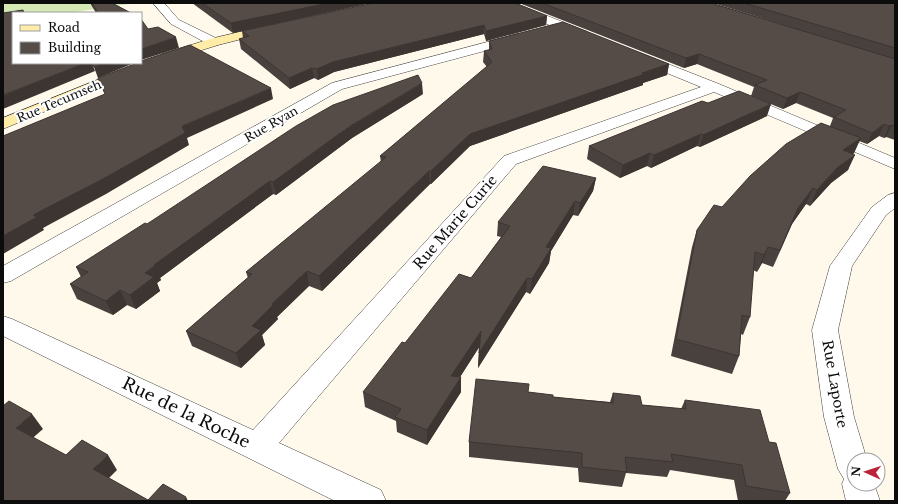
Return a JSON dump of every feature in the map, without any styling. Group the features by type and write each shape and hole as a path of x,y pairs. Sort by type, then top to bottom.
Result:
{"street":[{"path":"158,3 175,22 214,42"},
{"path":"506,3 598,40"},
{"path":"155,61 214,42 282,26"},
{"name":"Rue Ryan","path":"3,276 337,86 562,26"},
{"path":"627,52 714,87 895,164"},
{"name":"Rue Tecumseh","path":"3,124 141,67"},
{"name":"Rue Marie Curie","path":"257,447 510,160 714,87"},
{"name":"Rue Laporte","path":"849,452 839,417 825,330 841,266 878,211 895,199"},
{"name":"Rue de la Roche","path":"3,325 369,501"}],"green space":[{"path":"3,3 137,3 74,12 12,12 12,14 3,22"}],"building":[{"path":"92,3 112,3 129,12 97,12"},
{"path":"202,3 329,3 231,23"},
{"path":"374,3 515,3 547,16 486,31 484,25 333,62 317,69 312,68 289,78 239,39 249,36 242,31"},
{"path":"542,3 711,3 895,59 895,126 884,124 872,133 834,117 846,110 800,92 787,98 755,85 767,80 699,54 686,58"},
{"path":"744,3 895,3 895,48"},
{"path":"23,10 24,12 12,12 12,64 82,64 3,95 3,13"},
{"path":"142,20 148,29 158,27 176,37 142,49"},
{"path":"563,22 669,64 642,73 645,74 470,134 319,276 307,271 272,304 274,304 252,326 261,330 236,353 186,331 252,274 246,272 386,157 380,156 492,62 484,51 492,49 489,41"},
{"path":"190,45 271,88 182,126 185,133 101,180 33,215 37,217 3,236 3,136 105,94 98,78 134,64 142,64 142,61"},
{"path":"92,64 102,64 94,67"},
{"path":"418,75 422,83 350,126 273,182 270,181 154,265 156,265 145,273 154,277 130,295 120,290 106,301 70,284 88,272 76,267 145,223 147,224 296,126 333,105"},
{"path":"739,91 771,104 703,135 701,134 654,155 650,153 623,165 589,146 702,101 708,103"},
{"path":"821,123 861,138 843,150 855,155 837,168 817,190 813,188 798,208 780,250 768,247 764,255 755,252 750,317 742,315 739,356 676,339 697,230 714,205 722,207 750,176 786,144"},
{"path":"543,166 596,178 580,203 575,201 546,247 551,248 532,279 527,278 479,353 481,331 451,376 461,377 427,430 395,417 401,409 363,392 402,342 405,343 459,274 471,278 510,226 498,222"},
{"path":"476,379 529,384 528,392 553,395 553,397 613,403 613,393 640,396 642,405 686,409 685,400 760,410 769,442 776,443 790,493 746,486 742,465 671,454 673,462 625,457 627,472 582,467 582,453 469,442"},
{"path":"9,401 32,414 16,428 66,455 82,440 108,455 93,469 148,500 163,484 186,497 183,501 3,501 3,406"}]}
